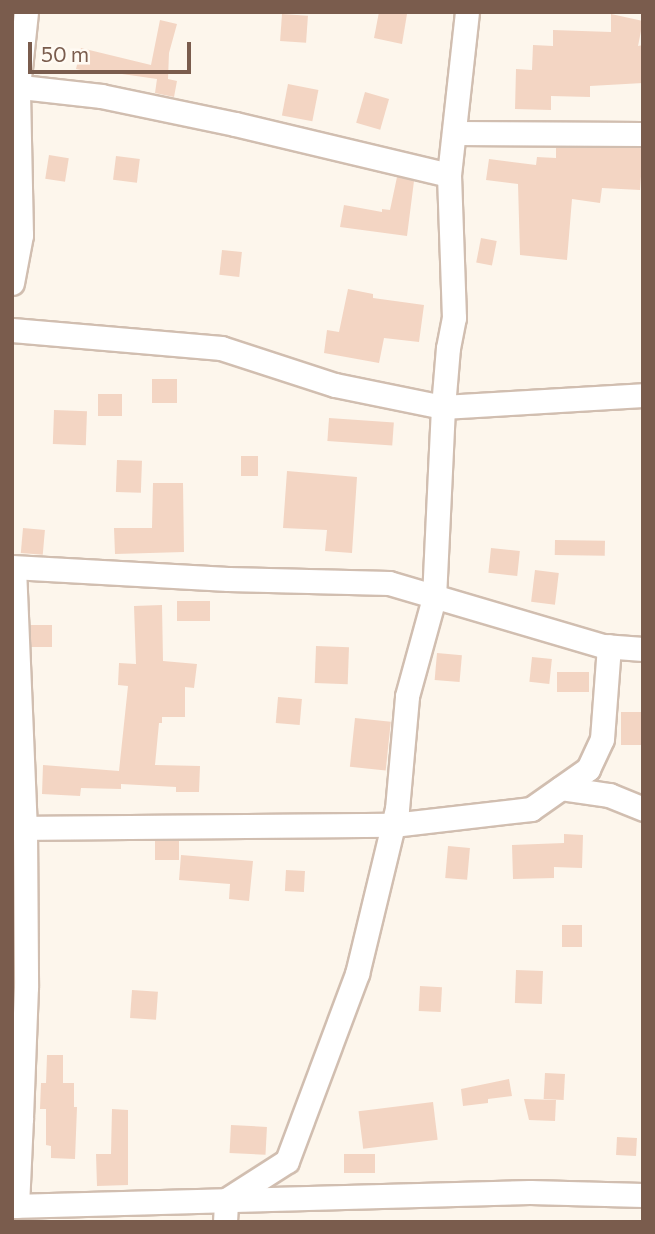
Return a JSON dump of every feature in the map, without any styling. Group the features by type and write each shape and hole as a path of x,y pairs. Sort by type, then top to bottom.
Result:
{"street":[{"path":"12,283 21,235 15,86 26,12"},
{"path":"226,1211 287,1161 357,974 393,825 407,696 435,598 443,407 448,348 454,318 449,175 467,12"},
{"path":"15,86 102,96 235,124 449,175"},
{"path":"454,133 643,134"},
{"path":"12,330 221,348 335,385 443,407 643,395"},
{"path":"643,649 609,646 389,583 228,579 13,568 18,829 26,987 17,1113 15,1206 226,1211 530,1192 643,1195"},
{"path":"18,829 393,825 531,809 588,769 602,739 609,646"},
{"path":"561,788 609,795 643,809"}],"building":[{"path":"379,12 407,14 402,44 374,38"},
{"path":"282,14 308,16 306,43 280,41"},
{"path":"611,14 643,21 638,46 643,45 643,83 590,86 590,97 551,96 551,110 515,109 516,69 532,70 533,45 553,46 553,30 611,32"},
{"path":"160,20 177,24 169,53 168,79 177,81 174,97 155,93 157,79 76,69 81,48 151,65"},
{"path":"288,84 318,90 312,121 282,115"},
{"path":"365,92 389,99 380,130 356,123"},
{"path":"556,148 643,148 640,190 602,188 600,203 572,199 567,260 520,255 518,184 486,180 489,159 536,165 537,157 556,158"},
{"path":"49,155 69,158 65,182 45,179"},
{"path":"116,156 140,159 137,183 113,180"},
{"path":"397,177 414,181 407,236 340,227 344,205 382,212 382,209 390,210"},
{"path":"481,238 497,241 492,266 476,263"},
{"path":"222,250 242,252 239,277 219,275"},
{"path":"348,289 373,294 373,298 424,305 419,342 384,338 379,363 324,353 327,330 339,332"},
{"path":"152,379 177,379 177,403 152,403"},
{"path":"98,394 122,394 122,416 98,416"},
{"path":"54,410 87,411 86,445 53,444"},
{"path":"329,418 394,423 392,445 327,441"},
{"path":"241,456 258,456 258,476 241,476"},
{"path":"117,460 142,461 141,493 116,492"},
{"path":"287,471 357,477 352,553 325,551 327,530 283,528"},
{"path":"153,483 183,483 184,552 115,554 114,528 152,528"},
{"path":"23,528 45,530 43,555 21,553"},
{"path":"555,540 605,541 605,556 555,555"},
{"path":"491,548 520,551 517,576 488,573"},
{"path":"535,570 559,573 555,605 531,602"},
{"path":"177,601 210,601 210,621 177,621"},
{"path":"162,605 163,661 197,664 194,688 185,687 185,717 162,717 162,723 159,723 155,765 200,766 199,792 176,792 176,787 121,784 121,789 81,788 80,796 42,794 43,765 119,771 128,686 118,685 119,663 136,664 134,606"},
{"path":"30,625 52,625 52,647 30,647"},
{"path":"316,646 349,647 348,684 315,683"},
{"path":"437,653 462,655 460,682 435,680"},
{"path":"532,657 552,659 549,684 529,682"},
{"path":"557,672 589,672 589,692 557,692"},
{"path":"278,697 302,699 300,725 276,723"},
{"path":"621,712 643,712 643,745 621,745"},
{"path":"355,718 391,722 386,770 350,767"},
{"path":"564,834 583,835 582,868 554,867 554,878 513,879 512,845 564,843"},
{"path":"155,841 179,841 179,860 155,860"},
{"path":"448,846 470,848 467,880 445,878"},
{"path":"181,855 253,861 249,901 229,899 230,884 179,880"},
{"path":"286,870 305,871 304,892 285,891"},
{"path":"562,925 582,925 582,947 562,947"},
{"path":"516,970 543,971 542,1004 515,1003"},
{"path":"420,986 442,987 441,1012 419,1011"},
{"path":"132,990 158,992 156,1020 130,1018"},
{"path":"47,1055 63,1055 63,1083 74,1083 74,1107 77,1107 75,1159 51,1158 51,1146 46,1145 46,1109 40,1109 41,1083 46,1083"},
{"path":"545,1073 565,1074 564,1100 544,1099"},
{"path":"509,1079 512,1096 463,1106 461,1089"},
{"path":"524,1099 556,1100 555,1121 529,1120"},
{"path":"433,1102 438,1140 363,1149 359,1111"},
{"path":"112,1109 128,1110 128,1185 97,1186 96,1154 111,1154"},
{"path":"231,1125 267,1127 265,1155 230,1153"},
{"path":"617,1137 637,1138 636,1156 616,1155"},
{"path":"344,1154 375,1154 375,1173 344,1173"}]}
